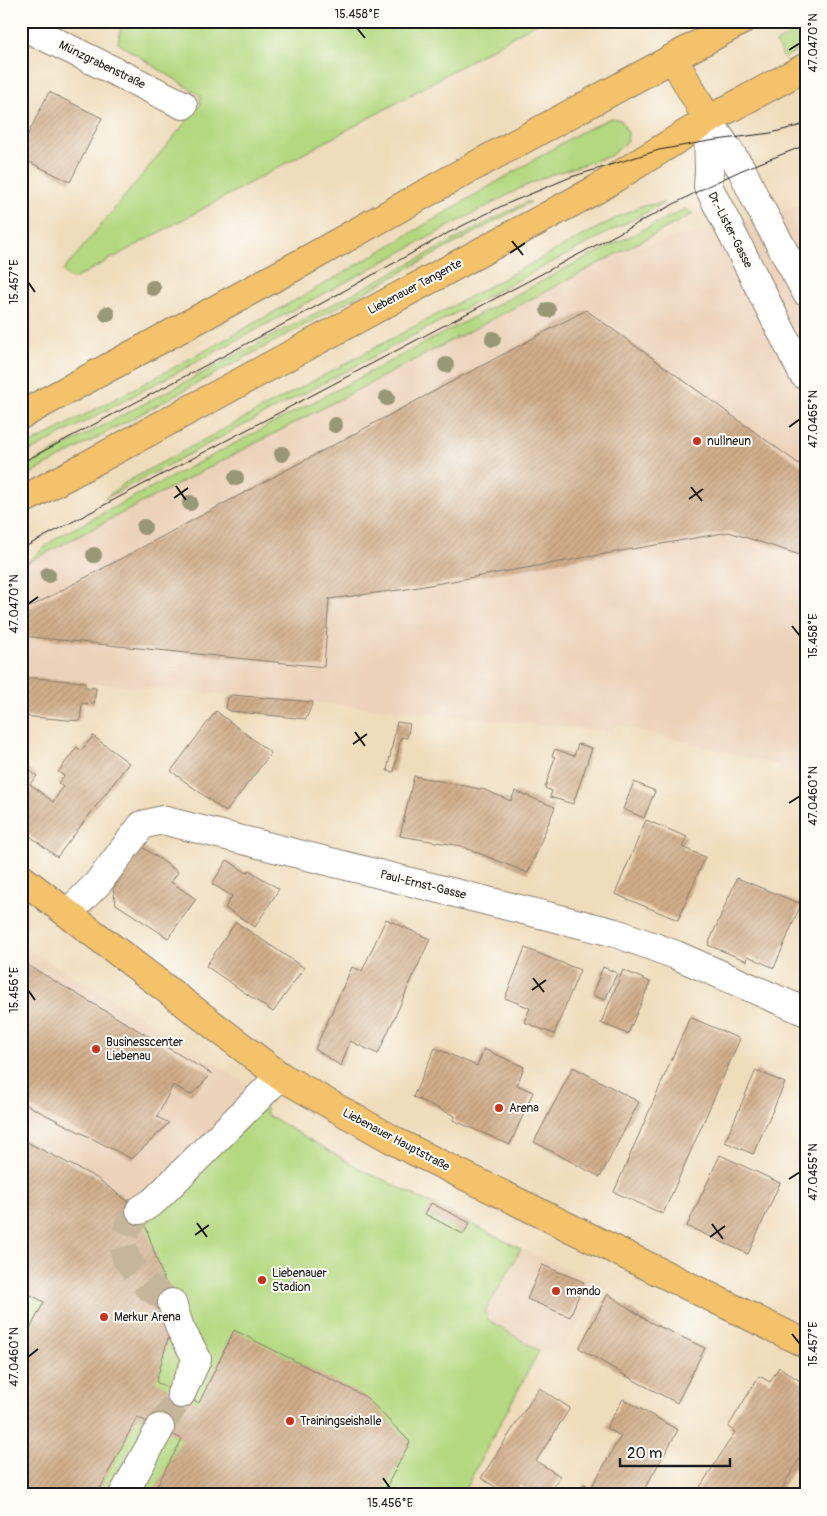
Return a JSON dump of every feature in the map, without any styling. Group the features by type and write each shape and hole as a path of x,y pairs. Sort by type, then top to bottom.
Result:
{"main road":[{"path":"21,415 741,21"},
{"path":"673,58 708,120"},
{"name":"Liebenauer Tangente","path":"21,501 596,189 708,120 806,67"},
{"name":"Liebenauer Hauptstraße","path":"21,878 280,1076 402,1145 806,1344"}],"street":[{"name":"Münzgrabenstraße","path":"21,25 183,106"},
{"path":"708,120 742,170 756,200 806,292"},
{"name":"Dr.-Lister-Gasse","path":"708,120 710,172 708,186 803,374 806,376"},
{"name":"Paul-Ernst-Gasse","path":"68,913 98,883 142,825 162,820 616,933 676,955 806,1012"},
{"path":"140,1210 154,1201 280,1076"},
{"path":"172,1303 180,1328 197,1359 181,1394"},
{"path":"123,1495 160,1428"}],"shaded area":[{"path":"806,202 806,773 617,724 612,732 313,702 21,677 21,561 83,531 607,254 788,210"},
{"path":"21,945 143,1018 262,1094 140,1210 95,1177 21,1139"},
{"path":"521,1249 606,1286 562,1348 539,1351 488,1320 485,1312"}],"green space":[{"path":"122,21 540,21 391,106 72,280 63,271 200,105 201,96 118,43"},
{"path":"806,26 806,46 784,58 776,43"},
{"path":"611,118 621,120 628,133 627,142 610,156 547,176 517,190 21,456 21,449 201,353 340,275 581,132"},
{"path":"526,202 531,202 21,479 21,469"},
{"path":"664,203 104,499 125,483 148,470 616,218 641,206"},
{"path":"685,209 693,214 25,564 56,538 578,262"},
{"name":"Liebenauer Stadion","path":"262,1094 267,1115 369,1174 521,1249 485,1312 488,1320 539,1351 462,1495 21,1495 21,1139 95,1177 140,1210"}],"building":[{"path":"49,92 102,118 70,182 21,158 21,148"},
{"path":"586,310 806,469 806,557 729,532 407,589 329,599 324,667 21,636 21,612"},
{"path":"21,677 85,682 85,687 96,688 94,704 82,703 80,721 21,716"},
{"path":"232,695 313,702 306,719 230,711 226,708 228,698"},
{"path":"216,711 271,753 226,812 171,771"},
{"path":"397,722 410,724 407,738 401,737 394,772 387,771"},
{"path":"93,736 129,763 57,857 21,829 21,764 37,776 30,784 53,802 63,787 58,783 64,776 58,772 77,747 81,751"},
{"path":"578,744 592,748 573,804 550,797 552,791 545,788 555,757 552,756 555,749 574,756"},
{"path":"414,776 485,790 511,801 515,791 555,807 528,873 461,846 400,836"},
{"path":"634,782 655,791 644,818 623,809"},
{"path":"646,820 687,837 682,847 705,857 678,920 615,894"},
{"path":"141,846 178,872 171,882 196,899 168,938 116,904 113,889"},
{"path":"227,860 247,873 249,870 279,889 255,927 225,908 232,896 212,884"},
{"path":"737,878 801,904 774,968 748,956 747,961 708,945"},
{"path":"386,919 430,939 378,1054 350,1041 341,1066 315,1049 352,967 362,971"},
{"path":"236,922 304,968 273,1012 206,966"},
{"path":"525,948 580,970 554,1034 524,1022 530,1008 505,998"},
{"name":"Businesscenter Liebenau","path":"21,961 212,1074 191,1095 173,1085 157,1117 169,1123 132,1159 21,1102"},
{"path":"603,967 617,973 605,1000 592,995"},
{"path":"623,970 650,982 628,1034 601,1023"},
{"path":"690,1017 740,1039 663,1214 614,1192"},
{"path":"435,1048 477,1066 484,1049 524,1067 517,1085 533,1092 510,1145 453,1120 455,1116 413,1097"},
{"path":"573,1067 639,1102 600,1177 534,1142"},
{"path":"756,1070 785,1083 753,1154 725,1142"},
{"path":"21,1139 95,1177 140,1210 172,1303 170,1331 156,1382 199,1403 234,1330 366,1397 410,1442 382,1495 152,1495 182,1439 137,1417 97,1495 21,1495 21,1346 44,1302 21,1290"},
{"path":"720,1155 780,1183 748,1254 687,1226"},
{"path":"431,1203 470,1223 463,1234 425,1214"},
{"name":"mando","path":"542,1265 584,1282 570,1317 527,1299"},
{"path":"608,1294 650,1322 705,1348 677,1403 579,1348"},
{"path":"779,1367 806,1385 806,1448 778,1495 695,1495 735,1432 728,1427 759,1376 770,1382"},
{"path":"539,1388 570,1408 536,1461 560,1476 548,1495 535,1495 519,1485 513,1495 508,1495 481,1478"},
{"path":"623,1399 678,1430 641,1495 578,1495 584,1484 591,1488 621,1436 606,1428"}],"tunnel":[{"path":"140,1210 128,1227 122,1242 126,1258 147,1286 172,1303"},
{"path":"160,1428 181,1394"}],"tram line":[{"path":"21,463 297,317 448,233 504,205 571,177 659,150 771,133 806,124"},
{"path":"21,549 708,186 742,170 806,145"}],"place":[{"name":"nullneun","path":"697,441"},
{"name":"Businesscenter Liebenau","path":"96,1049"},
{"name":"Arena","path":"499,1108"},
{"name":"Liebenauer Stadion","path":"262,1280"},
{"name":"mando","path":"556,1291"},
{"name":"Merkur Arena","path":"104,1317"},
{"name":"Trainingseishalle","path":"290,1421"}]}
